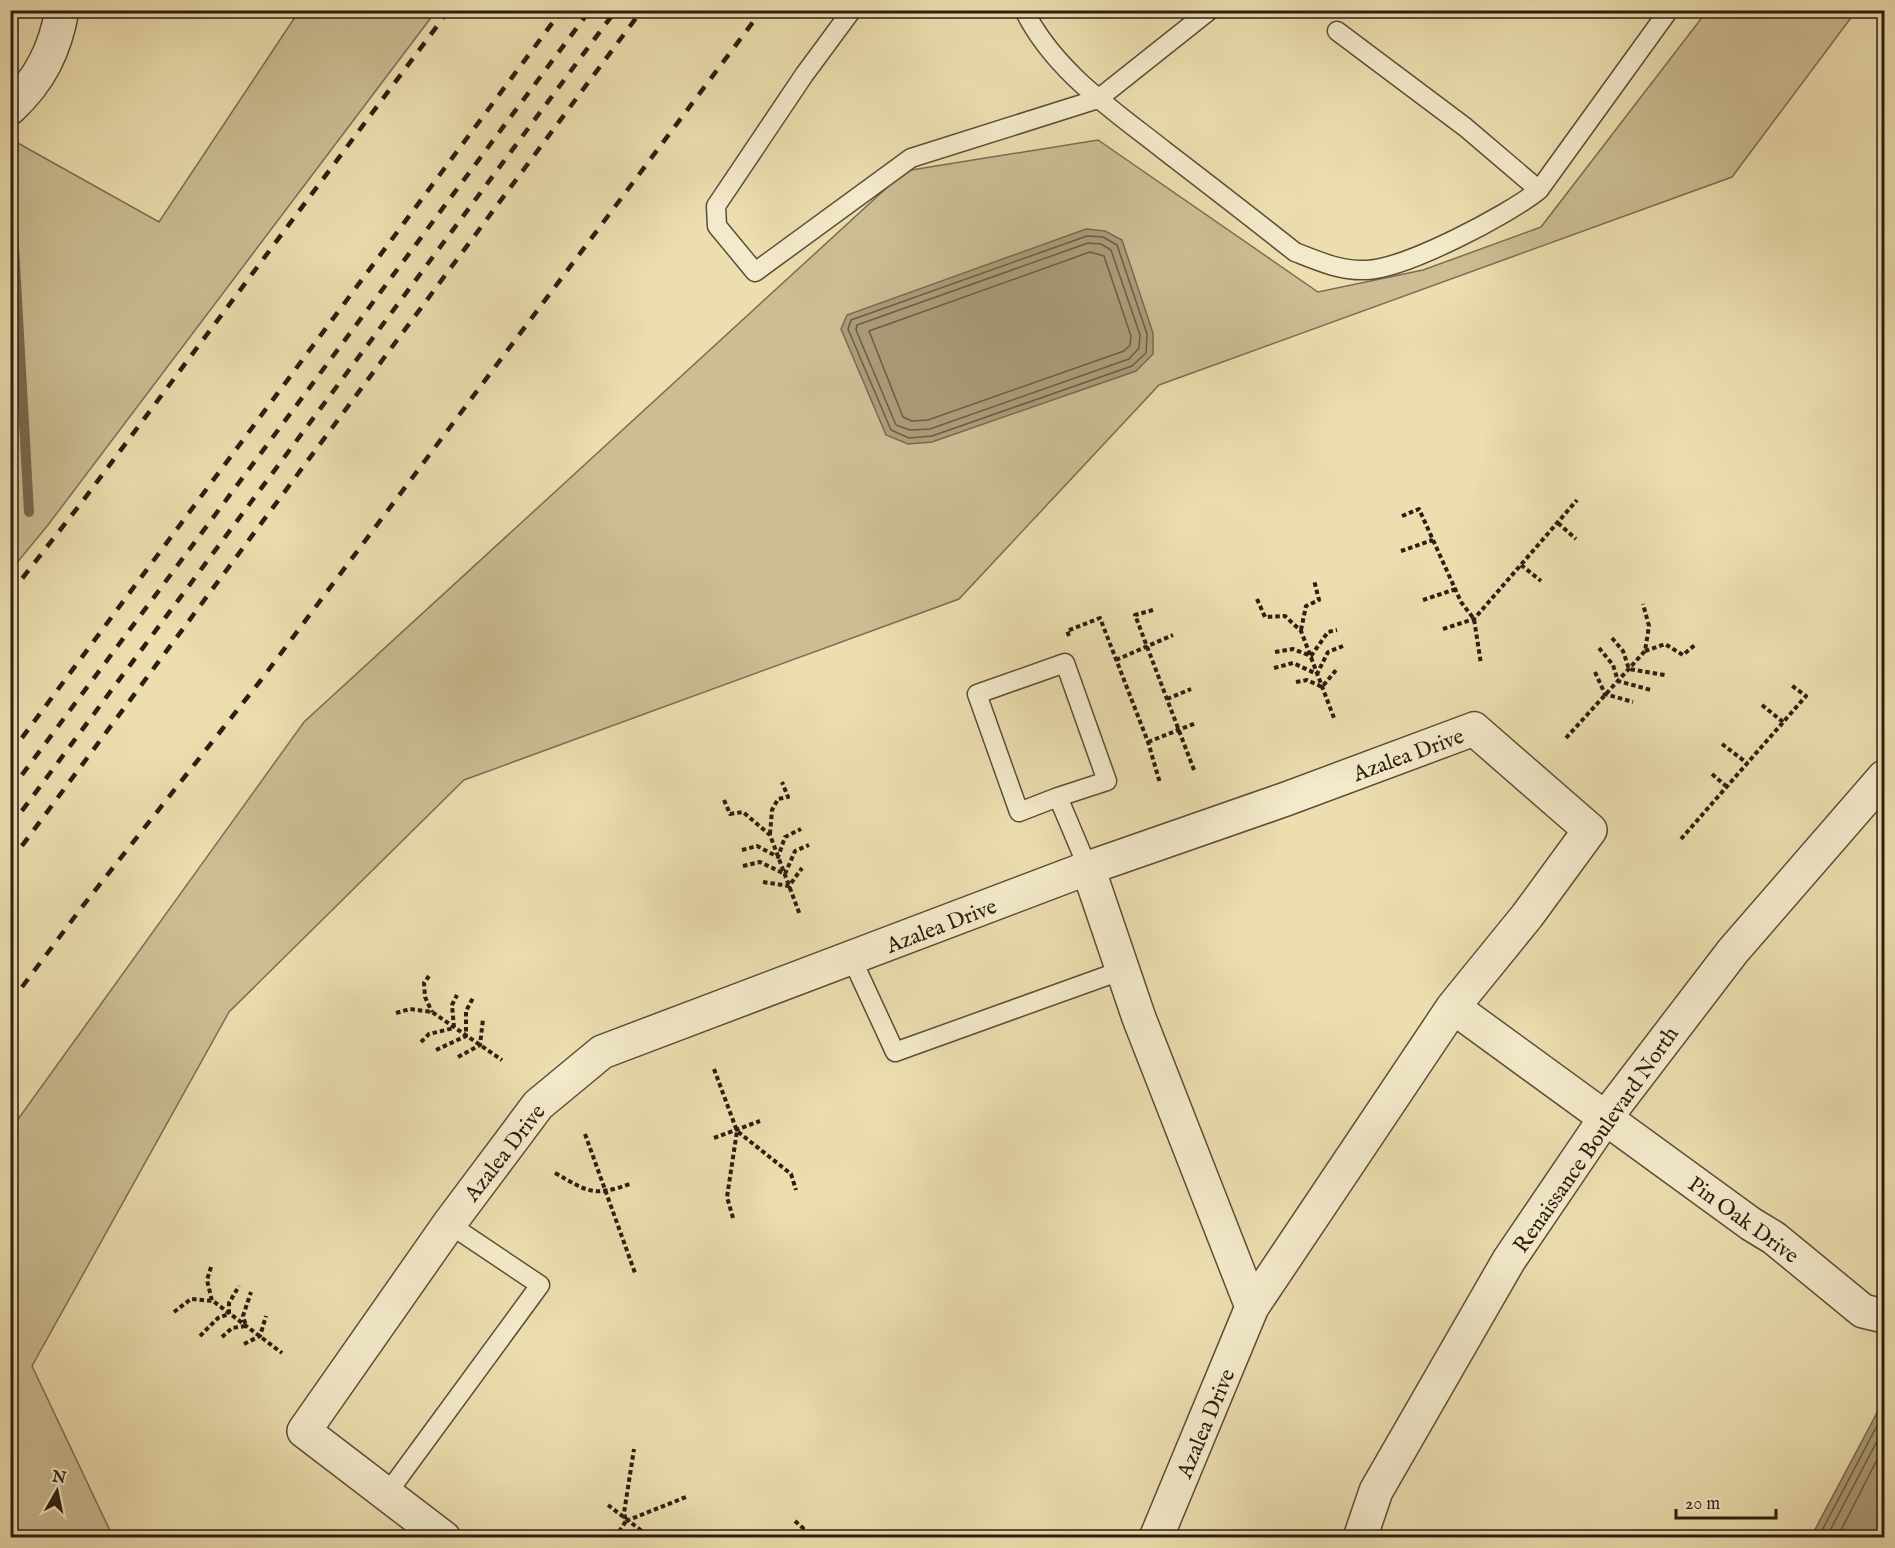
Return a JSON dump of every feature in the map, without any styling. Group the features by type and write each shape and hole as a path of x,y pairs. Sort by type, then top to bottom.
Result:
{"street":[{"path":"10,108 33,86 42,70 55,40 62,10"},
{"name":"Azalea Drive","path":"444,1538 304,1431 449,1224 537,1105 602,1052 1089,868 1286,800 1474,729 1590,830 1527,916 1453,1007 1252,1307 1156,1538"},
{"name":"Renaissance Boulevard North","path":"1360,1538 1376,1491 1509,1260 1605,1117 1733,951 1884,777"},
{"path":"1089,868 1123,970 1252,1307"},
{"path":"1453,1007 1605,1117"},
{"name":"Pin Oak Drive","path":"1605,1117 1751,1224 1774,1238 1863,1311 1884,1316"}],"lane":[{"path":"852,10 804,75 716,206 717,226 755,272 911,158 1098,99 1210,10"},
{"path":"1024,10 1034,30 1060,64 1098,99 1295,252 1330,266 1366,270 1402,263 1519,206 1539,190 1669,10"},
{"path":"1337,31 1465,127 1539,190"},
{"path":"1065,663 1107,781 1058,798 1018,812 977,694 1065,663"},
{"path":"1058,798 1089,868"},
{"path":"852,959 895,1052 1123,970"},
{"path":"386,1495 540,1285 449,1224"}],"path":[{"path":"1443,629 1474,619 1577,500"},
{"path":"1402,516 1419,509 1456,590 1474,619 1481,664"},
{"path":"1558,523 1576,539"},
{"path":"1401,551 1433,540"},
{"path":"1521,566 1542,581"},
{"path":"1301,631 1306,606 1319,600 1314,580"},
{"path":"1423,600 1456,590"},
{"path":"1257,599 1265,617 1285,616 1301,631 1334,718"},
{"path":"1642,604 1649,626 1645,651"},
{"path":"1153,610 1135,615 1194,770"},
{"path":"1070,636 1067,631 1100,618 1148,742 1160,783"},
{"path":"1311,656 1328,632 1337,630"},
{"path":"1116,660 1173,635"},
{"path":"1612,638 1623,651 1629,669"},
{"path":"1566,738 1645,651 1665,644 1683,655 1696,644"},
{"path":"1317,674 1328,652 1343,646"},
{"path":"1599,648 1613,665 1618,681"},
{"path":"1275,652 1293,650 1311,656"},
{"path":"1274,668 1293,663 1317,674"},
{"path":"1322,687 1337,669"},
{"path":"1629,669 1665,675"},
{"path":"1595,672 1605,694 1633,702"},
{"path":"1296,682 1307,680 1322,687"},
{"path":"1618,681 1651,690"},
{"path":"1681,839 1806,696 1791,685"},
{"path":"1167,699 1191,689"},
{"path":"1762,705 1783,722"},
{"path":"1148,742 1196,723"},
{"path":"1722,744 1747,763"},
{"path":"1712,774 1727,787"},
{"path":"782,782 788,797 778,799 772,810 770,835 800,915"},
{"path":"724,800 730,814 743,812 770,835"},
{"path":"778,857 785,837 801,829"},
{"path":"785,874 795,851 809,844"},
{"path":"742,850 757,846 778,857"},
{"path":"743,866 760,862 785,874"},
{"path":"789,886 802,868"},
{"path":"763,882 789,886"},
{"path":"429,976 424,983 425,997 432,1012"},
{"path":"454,1028 452,1005 457,995"},
{"path":"466,1036 466,1011 473,998"},
{"path":"396,1013 410,1009 432,1012 502,1060"},
{"path":"480,1045 483,1018"},
{"path":"421,1042 429,1034 454,1028"},
{"path":"436,1050 466,1036"},
{"path":"458,1057 480,1045"},
{"path":"714,1069 737,1131 727,1197 733,1218"},
{"path":"714,1138 760,1121"},
{"path":"737,1131 791,1174 796,1190"},
{"path":"585,1134 635,1274"},
{"path":"555,1173 589,1192 606,1192 630,1184"},
{"path":"211,1267 207,1280 213,1301"},
{"path":"230,1314 229,1303 238,1286"},
{"path":"246,1326 243,1316 251,1292"},
{"path":"174,1312 191,1299 213,1301 282,1353"},
{"path":"200,1336 218,1318 230,1314"},
{"path":"244,1344 260,1336 266,1316"},
{"path":"222,1337 232,1328 246,1326"},
{"path":"627,1521 624,1513 634,1449"},
{"path":"615,1538 627,1521 686,1497"},
{"path":"608,1505 651,1538"},
{"path":"795,1521 802,1528 795,1538"},
{"path":"772,1538 773,1532"}],"shaded area":[{"path":"299,11 436,11 48,525 11,570 11,147 16,142 159,222"},
{"path":"1707,11 1856,11 1732,177 1159,385 959,599 464,780 229,1012 32,1366 113,1537 11,1538 11,1129 304,722 905,171 1098,140 1318,292 1423,270 1541,227"}],"water":[{"path":"1086,229 1105,231 1122,240 1153,333 1153,354 1136,371 932,442 908,444 886,435 841,329 847,315"},
{"path":"1878,1411 1884,1416 1884,1537 1811,1537"}],"waterway":[{"path":"12,211 29,512"}],"railway":[{"path":"10,594 82,502 449,10"},
{"path":"10,754 562,10"},
{"path":"10,791 590,10"},
{"path":"10,827 616,10"},
{"path":"10,862 642,10"},
{"path":"10,1003 82,907 261,680 762,10"}]}
